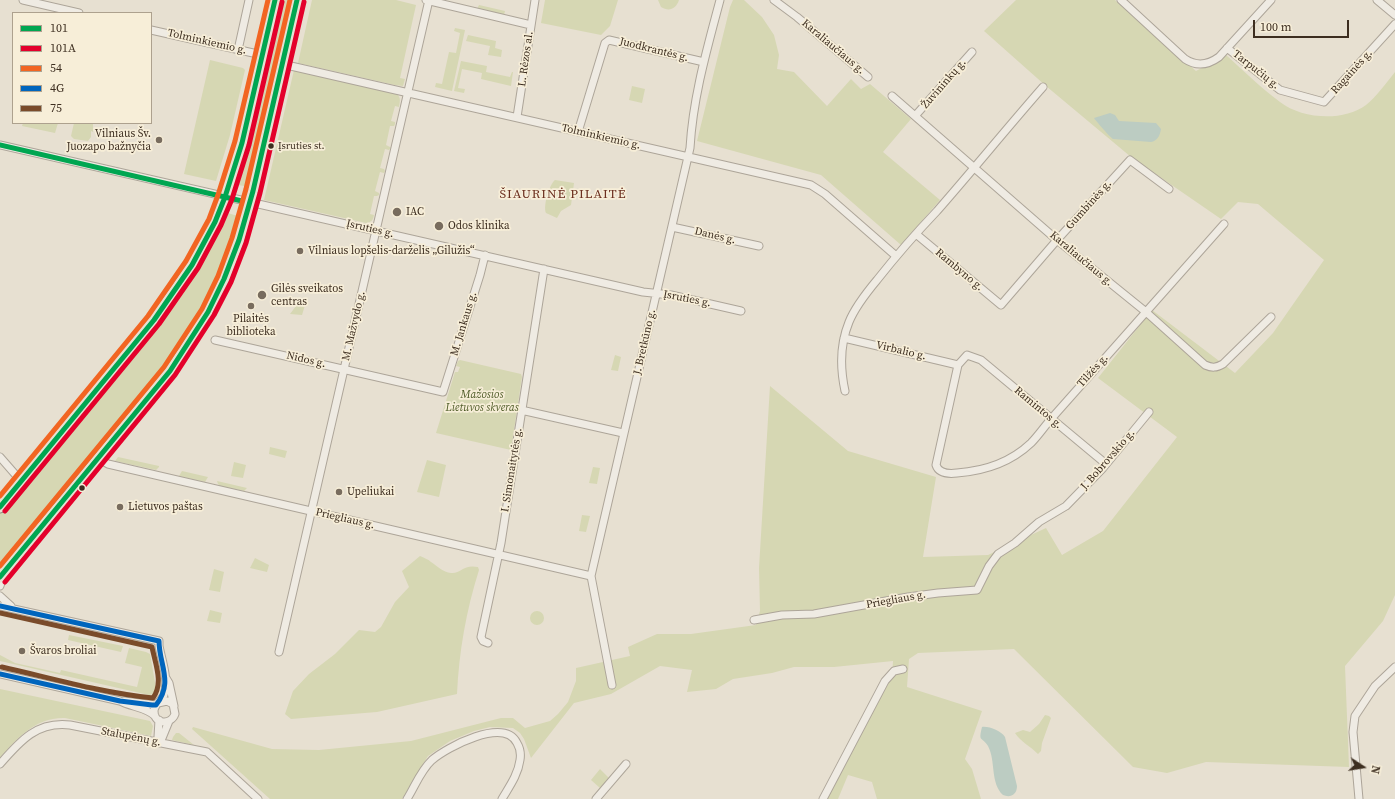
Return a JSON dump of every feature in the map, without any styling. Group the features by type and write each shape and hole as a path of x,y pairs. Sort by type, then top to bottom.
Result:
{"main road":[{"path":"0,507 166,304 198,254 215,222 225,197 242,143 275,0"},
{"path":"2,574 170,371 198,329 210,306 239,240 250,202 297,0"}],"street":[{"path":"23,0 75,12"},
{"path":"238,50 249,0"},
{"path":"428,0 531,24"},
{"name":"M. Mažvydo g.","path":"279,652 408,93 428,0"},
{"name":"L. Rėzos al.","path":"517,117 534,0"},
{"name":"J. Bretkūno g.","path":"612,685 592,576 623,433 690,148 692,121 704,62 720,0"},
{"name":"Karaliaučiaus g.","path":"774,0 797,17 868,77"},
{"name":"Karaliaučiaus g.","path":"782,0 797,17"},
{"name":"Tarpučių g.","path":"1122,0 1189,62 1198,64 1212,62 1227,48 1280,90 1324,102"},
{"path":"1227,48 1270,0"},
{"path":"1377,0 1395,15"},
{"name":"Ragainės g.","path":"1324,102 1395,24"},
{"name":"Tolminkiemio g.","path":"152,30 262,55"},
{"name":"Juodkrantės g.","path":"578,132 605,43 611,39 704,62"},
{"name":"Žuvininkų g.","path":"915,116 972,52"},
{"name":"Tolminkiemio g.","path":"282,64 811,185 824,194 896,256"},
{"path":"845,390 841,365 844,338 854,312 896,256 1043,87"},
{"name":"Karaliaučiaus g.","path":"892,96 1057,240 1146,312 1205,365 1211,368 1223,364 1271,317"},
{"name":"Įsruties g.","path":"0,145 643,292 672,295 741,310"},
{"name":"Gumbinės g.","path":"1001,305 1057,240 1130,160 1169,189"},
{"name":"Tilžės g.","path":"958,364 936,465 937,469 940,471 951,474 975,472 992,466 1013,457 1031,443 1224,224"},
{"name":"Danės g.","path":"672,227 759,246"},
{"name":"Rambyno g.","path":"916,234 1001,305"},
{"name":"M. Jankaus g.","path":"443,392 485,255"},
{"name":"I. Simonaitytės g.","path":"488,643 483,641 481,638 499,554 544,269"},
{"name":"Virbalio g.","path":"844,338 958,364"},
{"name":"Nidos g.","path":"214,340 443,392"},
{"name":"Ramintos g.","path":"958,364 967,355 981,360 1106,464"},
{"path":"522,410 623,433"},
{"name":"J. Bobrovskio g.","path":"1015,543 1039,522 1066,506 1106,464 1149,412"},
{"path":"0,457 21,481"},
{"name":"Priegliaus g.","path":"98,459 108,464 592,576"},
{"name":"Priegliaus g.","path":"754,620 782,615 814,614 930,594 977,590 989,566 998,554 1015,543"},
{"path":"0,586 2,574"},
{"path":"0,596 12,607"},
{"path":"0,606 12,607 159,641 165,676 164,692 154,710 157,718 158,737 160,743"},
{"path":"1359,799 1353,732 1355,716 1374,686 1395,667"},
{"path":"823,799 885,681 894,671 903,669"},
{"path":"0,674 120,701 157,704 167,701 173,704 174,707"},
{"path":"160,743 169,721 174,717 174,707 169,683 165,676"},
{"path":"120,701 126,705 148,711 164,722 169,721"},
{"name":"Stalupėnų g.","path":"0,764 28,735 45,727 54,725 70,725 207,752 258,799"},
{"path":"407,799 425,768 437,756 474,737 504,732 511,735 518,745 520,760 516,774 502,799"},
{"path":"596,799 626,764"}],"green space":[{"path":"280,0 293,0 250,187 238,185 251,141 260,84"},
{"path":"312,0 396,0 416,5 400,78 405,79 403,86 298,63"},
{"path":"545,0 618,0 610,26 601,35 541,23"},
{"path":"658,0 679,0 676,6 672,9 664,9 661,7"},
{"path":"733,0 744,0 762,17 774,35 779,55 777,69 794,72 827,106 851,79 861,89 870,84 911,119 883,152 940,200 901,245 821,175 697,141"},
{"path":"1016,0 1115,0 1196,71 1226,55 1280,102 1289,108 1311,115 1334,116 1357,110 1374,98 1395,72 1395,595 1383,621 1345,666 1349,767 1206,762 1167,773 1133,767 1014,649 918,653 909,659 907,687 982,711 965,759 972,769 981,799 877,799 872,782 848,775 838,799 823,799 892,677 893,661 834,667 794,667 772,673 733,679 716,689 687,692 692,670 660,666 611,694 574,703 531,758 524,739 520,733 513,728 490,727 474,731 450,741 428,756 402,799 270,799 192,729 193,727 272,749 319,750 411,741 501,718 513,718 525,728 550,721 558,714 568,702 576,681 576,668 630,656 628,647 657,634 691,634 756,625 760,611 759,568 770,386 848,451 936,477 923,557 988,555 1046,528 1062,555 1103,531 1177,437 1098,378 1152,310 1235,373 1273,333 1324,260 1258,204 1238,202 1221,219 1131,157 1046,86 984,31"},
{"path":"479,5 505,11 504,15 477,9"},
{"path":"455,28 465,30 452,91 435,87 436,83 442,84 449,52 456,53 460,33 454,31"},
{"path":"468,35 496,41 495,48 502,50 501,57 488,55 490,46 466,41"},
{"path":"210,60 243,68 245,70 230,135 216,181 184,174"},
{"path":"461,61 487,66 486,72 510,77 513,72 511,86 481,79 482,73 462,69 458,88 465,89 464,93 454,91"},
{"path":"294,70 397,94 399,97 399,107 395,106 391,121 395,122 395,124 394,126 390,126 386,145 391,148 389,150 385,149 380,168 384,169 385,171 384,173 380,172 375,191 379,193 379,195 374,196 370,214 374,215 370,222 366,223 264,200"},
{"path":"632,86 645,89 642,103 629,100"},
{"path":"23,124 58,124 55,133 22,126"},
{"path":"74,124 93,124 93,132 91,131 91,137 88,141 74,139 71,136"},
{"path":"555,180 574,183 571,205 561,211 557,218 546,213 545,210 549,191"},
{"path":"224,212 238,216 216,284 190,334 164,371 51,510 39,520 0,566 0,513 166,312"},
{"path":"299,302 306,302 302,315 290,314"},
{"path":"615,355 621,357 618,371 611,370"},
{"name":"Mažosios Lietuvos skveras","path":"460,360 521,374 522,377 511,450 436,433 455,372 458,372 460,367 456,366"},
{"path":"270,447 287,451 285,458 269,454"},
{"path":"118,457 159,467 156,470 115,461"},
{"path":"427,460 446,465 439,497 417,492"},
{"path":"234,462 246,465 243,478 231,476"},
{"path":"593,467 600,468 597,484 589,483"},
{"path":"182,471 208,477 205,482 179,476"},
{"path":"217,481 247,488 244,491 220,486"},
{"path":"582,515 590,516 586,532 579,531"},
{"path":"420,556 429,560 440,569 451,573 473,566 478,567 479,570 470,601 464,632 459,663 457,694 377,712 291,719 285,714 293,691 309,674 335,654 359,630 375,632 381,627 395,602 409,587 402,571"},
{"path":"255,558 269,565 267,572 250,568"},
{"path":"214,569 224,572 220,592 209,590"},
{"path":"210,610 222,613 220,623 207,621"},
{"path":"534,611 540,611 544,615 544,621 540,625 534,625 530,621 530,615"},
{"path":"69,635 123,646 121,652 68,640"},
{"path":"129,648 150,654 156,688 153,694 149,695 0,661 0,655 15,663 60,673 61,670 137,687 142,667 125,663"},
{"path":"0,689 150,721 153,726 151,736 65,718 55,719 45,721 28,730 13,743 0,758"},
{"path":"1045,715 1051,718 1042,743 1041,751 1038,754 1015,733 1023,730 1030,732 1039,724"},
{"path":"176,733 179,733 194,745 172,740"},
{"path":"600,769 609,778 600,788 591,780"}],"shaded area":[{"path":"1110,113 1115,115 1119,121 1156,123 1161,129 1159,136 1155,141 1151,142 1113,139 1094,118"},
{"path":"982,727 995,729 1005,737 1017,786 1016,792 1011,796 1003,795 996,784 992,758 988,746 981,739"}],"transit line":[{"name":"54","path":"0,496 148,316 186,261 209,219 235,141 268,0"},
{"name":"101","path":"0,507 154,320 192,265 215,222 225,197 242,143 275,0"},
{"name":"54","path":"0,566 164,367 202,309 218,276 232,238 246,189 290,0"},
{"name":"101","path":"0,577 170,371 208,312 224,279 239,240 253,191 297,0"},
{"name":"101A","path":"5,511 159,324 198,268 221,225 232,199 249,145 282,2"},
{"name":"101A","path":"5,582 175,375 214,315 231,282 246,243 260,193 304,2"},
{"name":"101","path":"0,145 242,201"},
{"name":"4G","path":"0,606 159,641 165,681 161,697 156,705 152,705 120,701 0,674"},
{"name":"75","path":"0,613 152,647 158,673 158,686 153,698 134,696 96,689 2,667"}],"place":[{"name":"Vilniaus Šv. Juozapo bažnyčia","path":"159,140"},
{"name":"Įsruties st.","path":"271,146"},
{"name":"IAC","path":"397,212"},
{"name":"Odos klinika","path":"439,226"},
{"name":"Vilniaus lopšelis-darželis „Gilužis“","path":"300,251"},
{"name":"Gilės sveikatos centras","path":"262,295"},
{"name":"Pilaitės biblioteka","path":"251,306"},
{"name":"Upeliukai","path":"339,492"},
{"name":"Lietuvos paštas","path":"120,507"},
{"name":"Švaros broliai","path":"22,651"}],"district":[{"name":"ŠIAURINĖ PILAITĖ","path":"563,195"}]}
